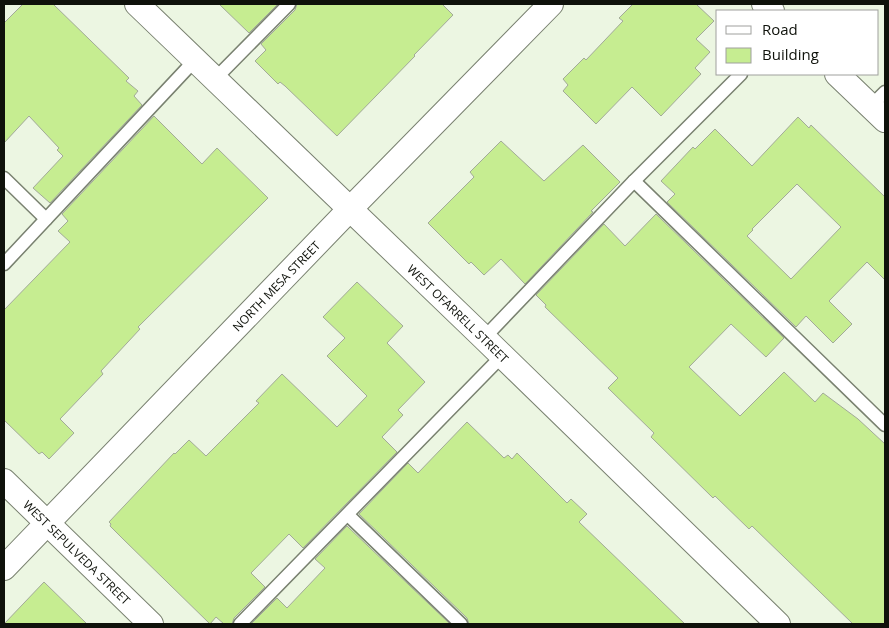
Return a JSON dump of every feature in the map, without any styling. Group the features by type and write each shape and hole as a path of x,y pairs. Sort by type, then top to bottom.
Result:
{"street":[{"name":"WEST OFARRELL STREET","path":"137,4 778,624"},
{"name":"NORTH MESA STREET","path":"4,568 350,209 551,4"},
{"path":"838,75 881,106"},
{"name":"WEST SEPULVEDA STREET","path":"4,481 151,624"}],"lane":[{"path":"215,79 290,4"},
{"path":"4,264 196,60"},
{"path":"484,338 634,181 740,75"},
{"path":"4,178 46,219"},
{"path":"634,181 885,425"},
{"path":"240,624 502,356"},
{"path":"348,515 461,624"}],"building":[{"path":"23,4 53,4 129,78 126,81 138,91 134,96 142,105 50,203 33,188 63,156 57,150 59,148 29,116 4,143 4,23"},
{"path":"219,4 278,4 249,33"},
{"path":"297,4 442,4 453,15 337,136 285,86 280,82 278,84 255,61 266,50 261,44 295,10"},
{"path":"633,4 696,4 714,21 696,39 710,52 695,68 701,74 661,116 632,87 596,124 563,91 568,85 563,79 584,58 586,60 623,21 619,18"},
{"path":"154,116 202,164 217,148 268,198 138,327 140,329 101,371 103,374 60,419 74,433 49,459 42,452 39,454 4,420 4,310 70,242 58,231 68,221 62,214"},
{"path":"798,117 809,128 811,125 885,197 885,280 867,262 829,301 852,324 833,343 806,316 796,327 667,202 675,194 661,181 693,147 695,149 715,129 752,166","holes":["797,184 841,227 791,279 747,236"]},
{"path":"501,141 544,181 583,145 620,182 525,284 501,259 484,275 471,262 469,264 428,223 474,177 470,172"},
{"path":"656,214 784,338 766,357 731,324 689,367 740,416 784,372 815,402 823,393 858,419 885,444 885,624 853,624 752,526 749,529 715,496 713,498 651,437 654,433 608,388 618,378 545,307 546,305 536,295 604,224 625,246"},
{"path":"357,282 403,326 387,343 425,382 398,410 403,415 382,437 397,452 303,548 289,534 251,573 265,587 234,618 232,624 224,624 216,617 210,624 110,526 109,522 174,453 189,440 206,456 259,403 256,401 282,374 337,427 367,396 327,356 345,338 323,317"},
{"path":"467,422 504,458 508,455 512,459 517,453 567,503 571,499 587,514 579,522 685,624 469,624 467,618 359,514 408,463 418,473"},
{"path":"347,526 450,624 251,624 277,598 287,608 325,568 315,559"},
{"path":"44,582 87,624 4,624"}]}
